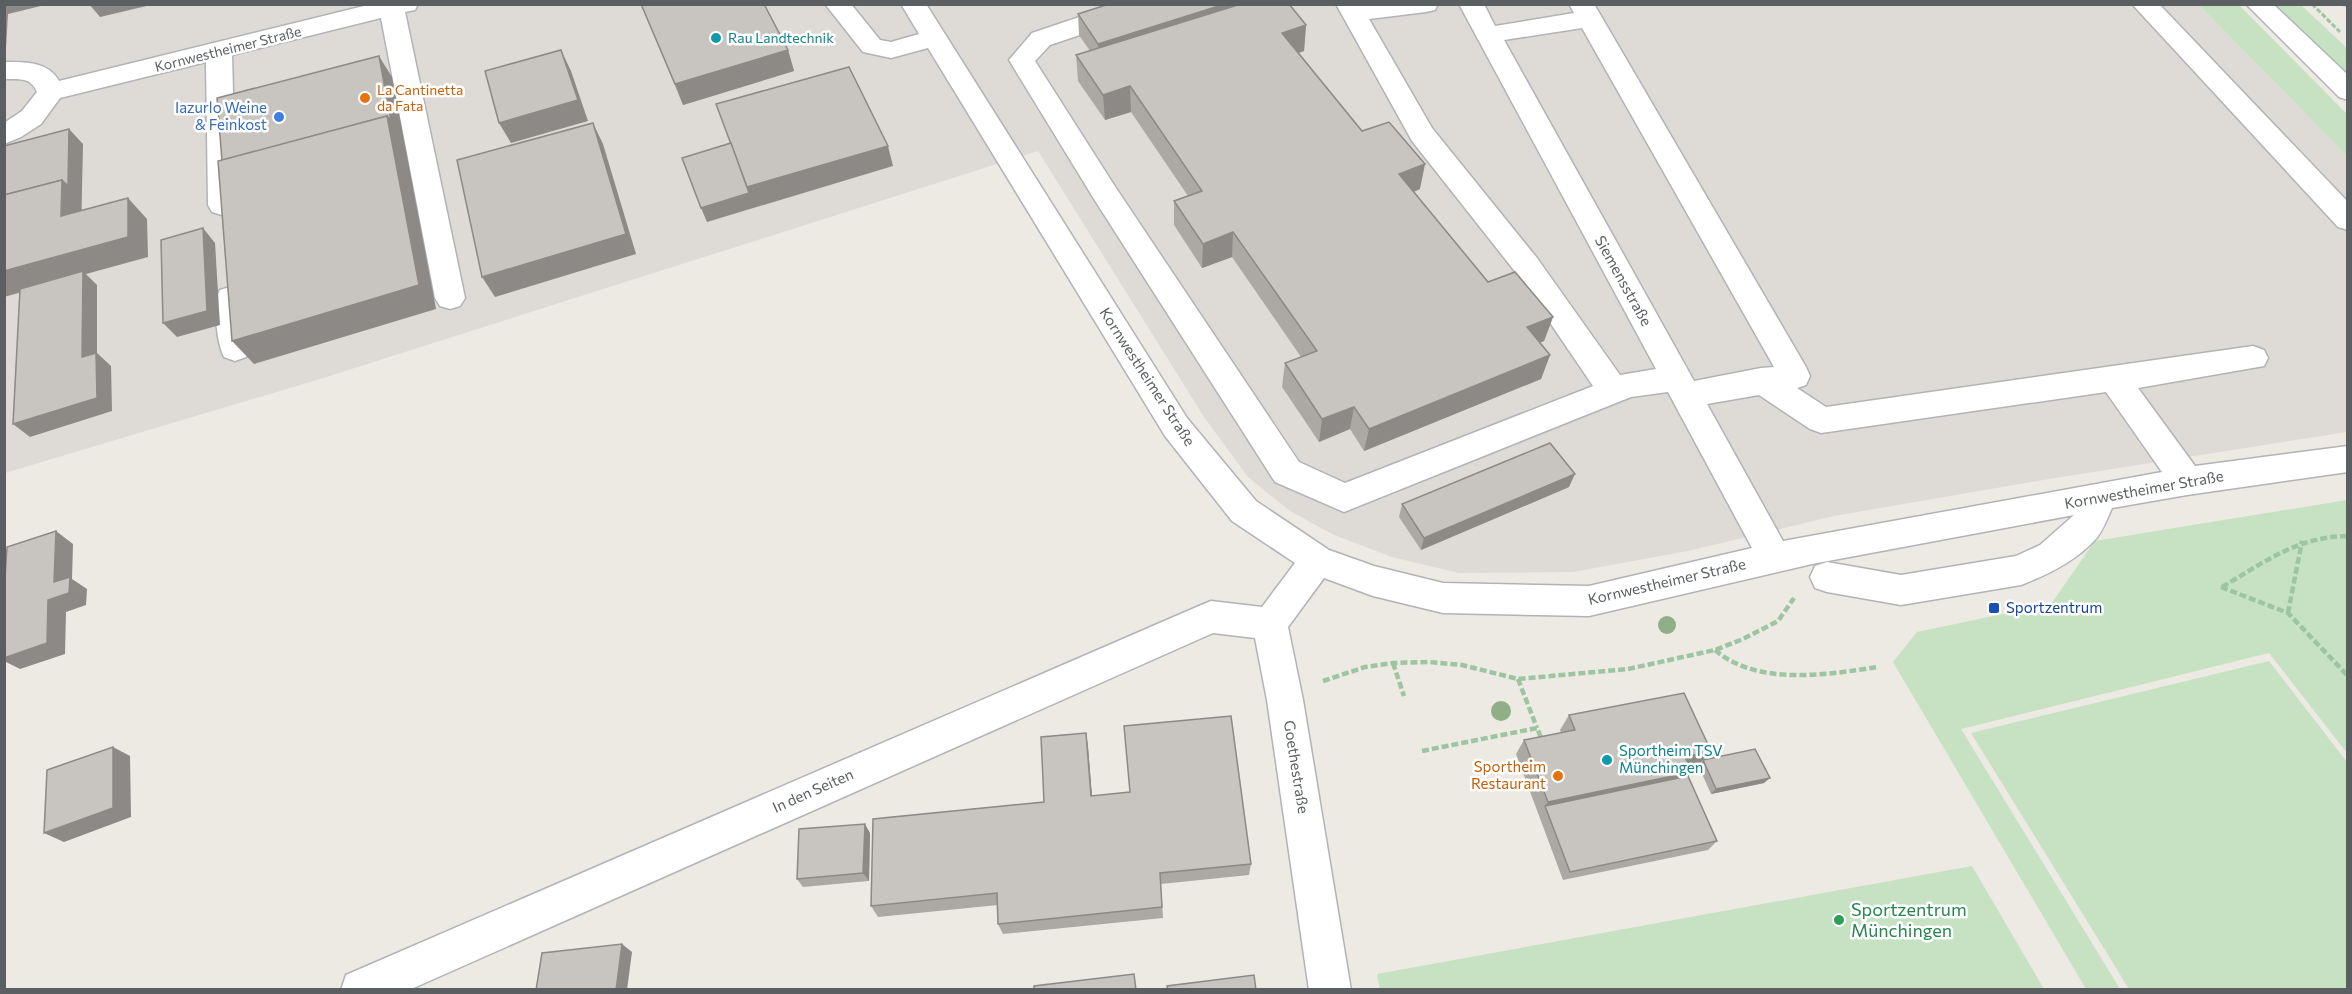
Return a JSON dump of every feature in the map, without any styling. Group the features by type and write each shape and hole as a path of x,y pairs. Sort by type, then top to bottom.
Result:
{"street":[{"path":"837,4 872,46 891,50 936,38"},
{"name":"Kornwestheimer Straße","path":"913,4 1176,427 1244,511 1317,560 1373,581 1443,598 1588,601 1812,549 2187,481 2348,459"},
{"path":"1145,4 1041,39 1022,60 1111,202 1287,472 1344,498 1628,385 1681,387 1794,376 1585,12 1487,34"},
{"path":"1426,4 1351,9 1422,134 1527,266 1615,392"},
{"name":"Siemensstraße","path":"1471,4 1775,558"},
{"path":"2144,4 2348,220"},
{"path":"2258,4 2348,91"},
{"path":"399,6 450,298"},
{"name":"Kornwestheimer Straße","path":"50,92 399,6"},
{"path":"219,51 220,175 225,233"},
{"path":"4,70 30,71 45,79 50,92 42,109 23,125 4,135"},
{"path":"228,267 235,349"},
{"path":"1761,380 1821,420 2253,358"},
{"path":"2114,379 2187,481"},
{"path":"1827,577 1901,590 2021,570 2052,555 2083,530 2101,498"},
{"path":"1270,624 1317,560"},
{"name":"In den Seiten","path":"361,990 412,979 1211,617 1270,624"},
{"name":"Goethestraße","path":"1270,624 1285,700 1330,990"}],"path":[{"path":"2312,4 2348,39"},
{"path":"2348,536 2334,535 2302,542 2279,551 2261,565 2221,587 2288,612 2348,676"},
{"path":"2288,612 2302,542"},
{"path":"1285,700 1334,676 1393,663 1429,662 1462,665 1518,679 1628,669 1715,650 1778,621"},
{"path":"1715,650 1719,656 1739,666 1774,673 1822,675 1877,667"},
{"path":"1393,663 1404,696"},
{"path":"1518,679 1545,749"},
{"path":"1422,751 1537,728"}],"shaded area":[{"path":"5,5 2199,5 2347,156 2347,432 1834,516 1688,551 1573,572 1459,573 1392,557 1334,535 1290,511 1248,477 1204,417 1038,151 320,379 5,473"}],"green space":[{"path":"2199,5 2239,5 2347,114 2347,156"},
{"path":"2276,5 2301,5 2347,48 2347,74"},
{"path":"2347,500 2347,753 2269,653 1961,729 2120,989 2086,989 1893,662 1917,632 2051,604 2095,541"},
{"path":"2269,661 2347,762 2347,989 2129,989 1971,733"},
{"name":"Sportzentrum Münchingen","path":"1972,866 2044,989 1380,990 1377,974"}],"building":[{"name":"Rau Landtechnik","path":"641,4 764,4 788,50 675,84"},
{"path":"1109,4 1225,4 1098,44 1078,14"},
{"path":"1241,4 1289,4 1306,25 1282,33 1362,131 1389,122 1425,164 1399,174 1488,282 1515,272 1553,317 1527,327 1550,355 1369,429 1354,407 1322,419 1285,363 1317,351 1233,232 1203,244 1174,201 1202,191 1130,86 1103,95 1076,55"},
{"path":"561,50 578,100 499,123 485,71"},
{"path":"379,56 391,121 387,116 222,161 217,98"},
{"path":"849,67 888,146 747,187 716,104"},
{"path":"387,116 419,285 232,341 218,161"},
{"path":"593,123 626,234 482,277 457,160"},
{"path":"69,129 68,186 62,180 4,195 4,146"},
{"path":"731,143 749,193 701,208 682,158"},
{"path":"62,180 61,216 128,198 128,237 4,271 4,195"},
{"path":"203,228 207,311 163,323 161,240"},
{"path":"83,271 82,357 96,353 97,398 13,424 20,289"},
{"path":"1550,443 1575,474 1424,538 1402,504"},
{"path":"56,531 54,582 70,577 69,593 48,600 47,643 4,658 7,547"},
{"name":"Sportheim TSV Münchingen","path":"1684,693 1711,751 1685,757 1692,772 1548,802 1524,740 1575,730 1569,715"},
{"path":"1231,716 1251,864 1160,873 1162,907 998,924 997,893 871,906 873,819 1044,802 1041,737 1086,733 1091,796 1130,792 1124,726"},
{"path":"113,747 113,808 44,833 47,770"},
{"path":"1755,749 1770,778 1716,789 1703,760"},
{"path":"1688,776 1717,841 1570,872 1545,806"},
{"path":"865,824 863,873 797,879 799,829"},
{"path":"622,944 616,990 536,990 542,953"},
{"path":"1134,974 1136,990 1034,990 1034,986"},
{"path":"1254,975 1256,990 1168,990 1167,986"}],"place":[{"name":"Rau Landtechnik","path":"716,38"},
{"name":"La Cantinetta da Fata","path":"365,98"},
{"name":"Iazurlo Weine & Feinkost","path":"279,117"},
{"name":"Sportzentrum","path":"1994,608"},
{"name":"Sportheim TSV Münchingen","path":"1607,760"},
{"name":"Sportheim Restaurant","path":"1558,776"},
{"name":"Sportzentrum Münchingen","path":"1839,920"}]}
